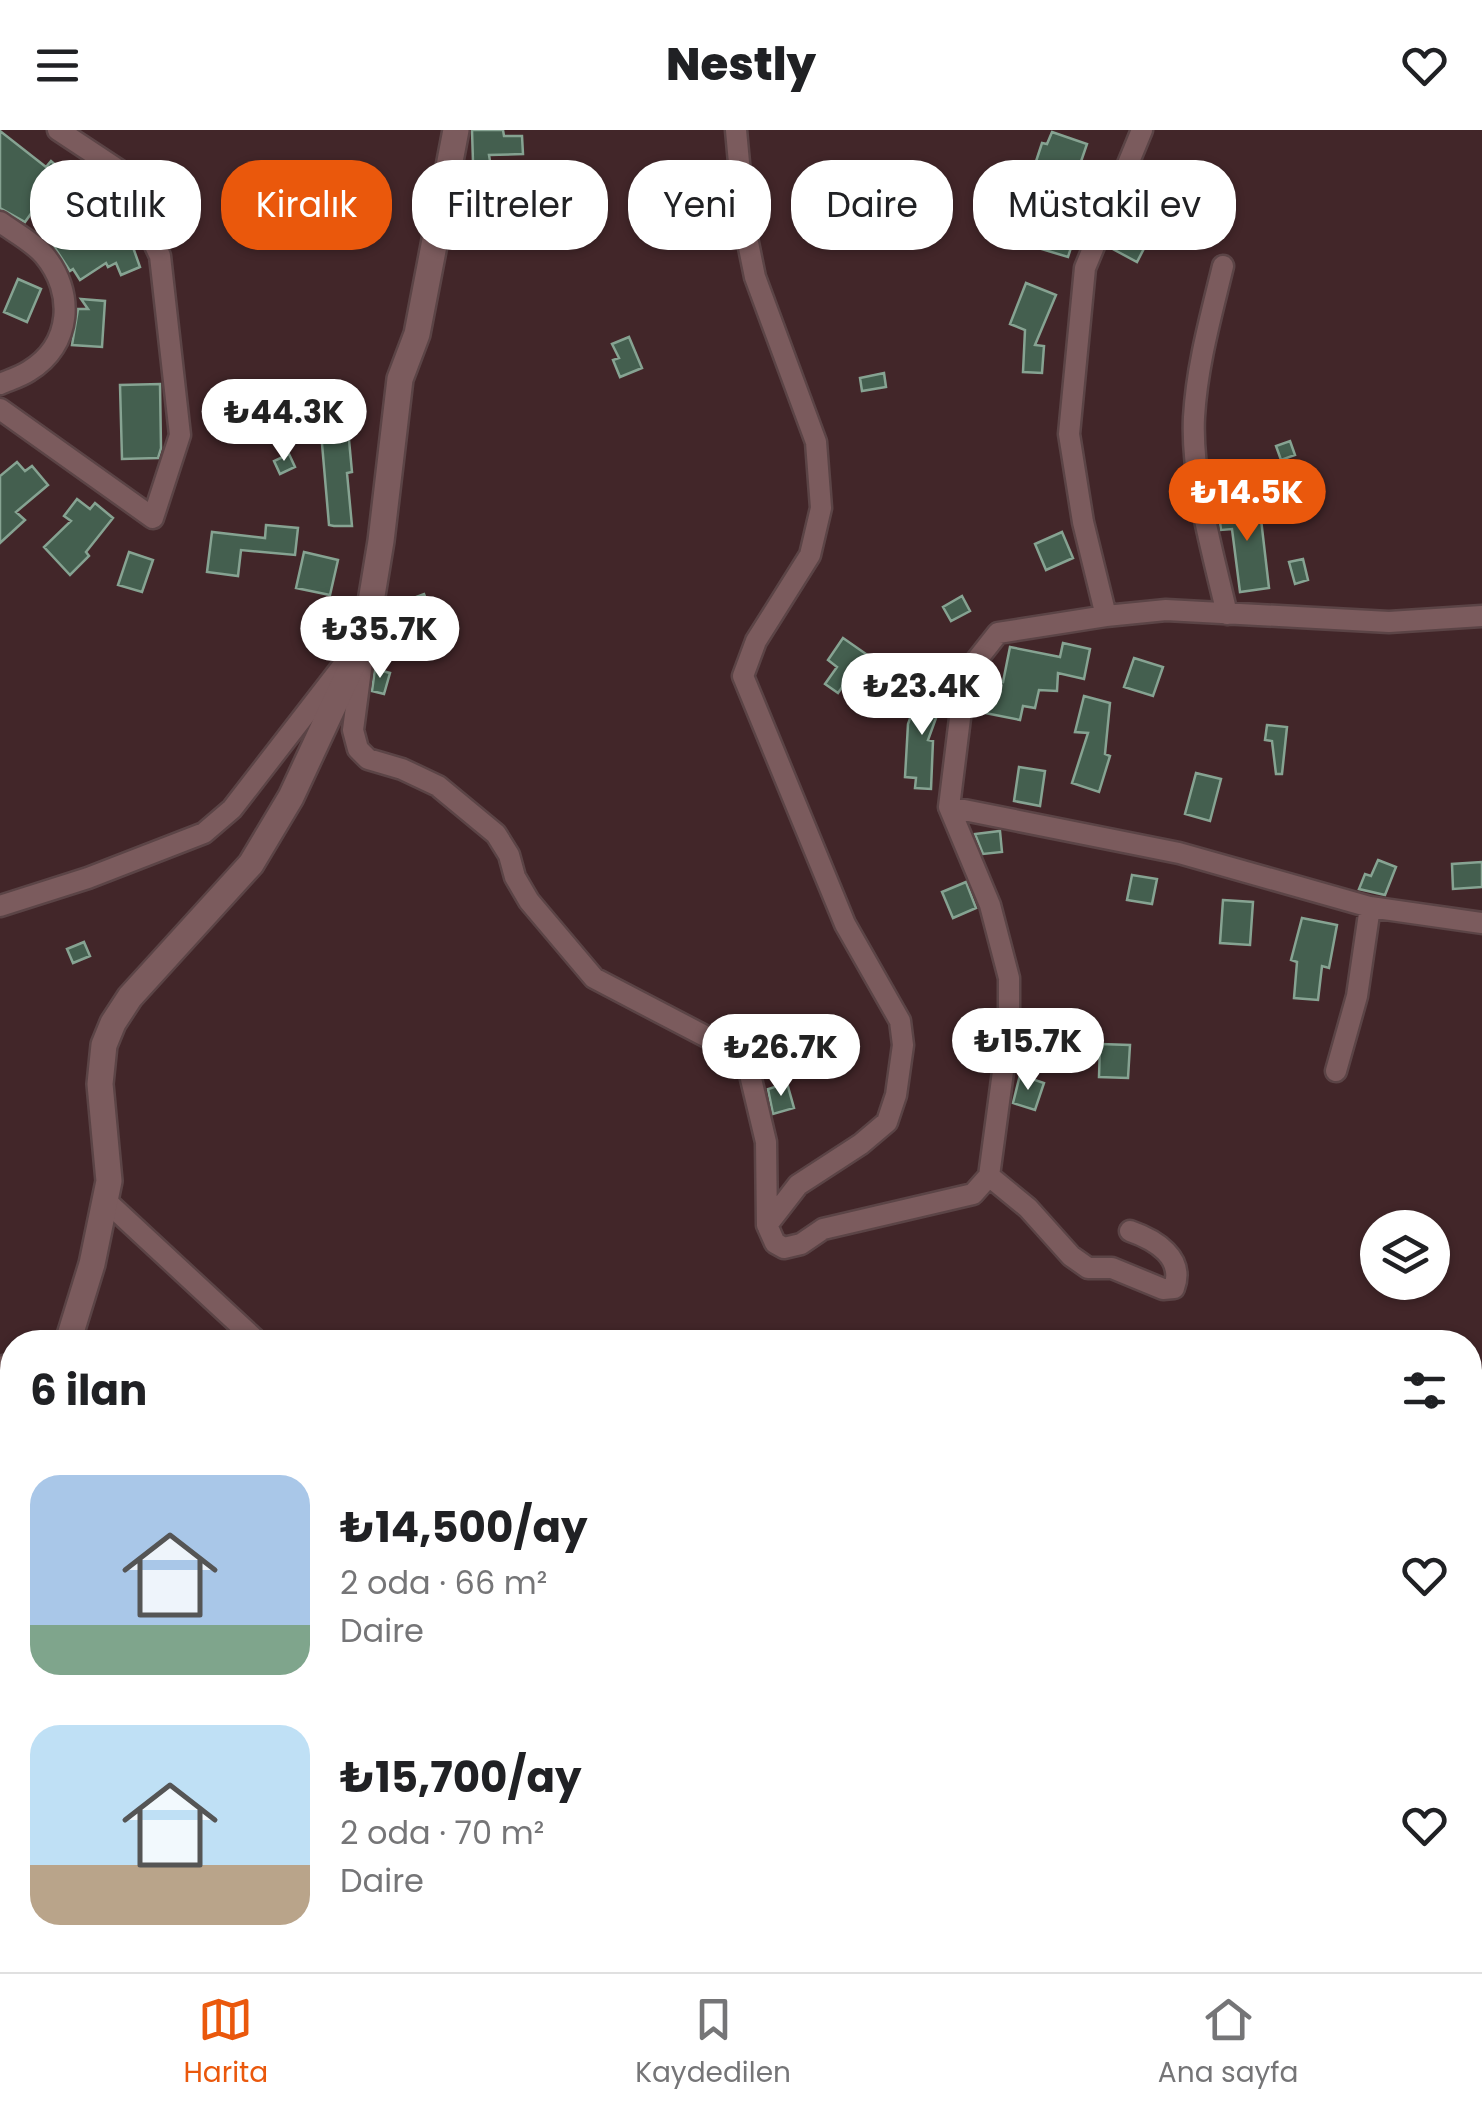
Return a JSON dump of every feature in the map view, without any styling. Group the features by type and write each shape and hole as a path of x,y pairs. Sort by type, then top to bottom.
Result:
{"street":[{"path":"0,409 153,518 180,435 160,256 120,171 58,130"},
{"path":"456,130 416,334 400,379 353,730 358,749 368,758 438,786 496,834 510,855 515,877 529,901 594,978 748,1062 766,1142 767,1225 774,1243 784,1248 801,1244 823,1229 973,1194 990,1176 1008,1028 1009,978 990,906 948,807 961,710 972,666 998,633 1166,610 1389,622 1482,616"},
{"path":"736,130 745,228 755,277 816,442 821,508 810,555 756,641 743,676 845,924 900,1021 903,1045 896,1095 886,1122 861,1144 798,1186 767,1225"},
{"path":"1106,616 1083,522 1069,434 1085,268 1142,130"},
{"path":"0,222 43,253 58,276 68,310 56,344 31,370 0,384"},
{"path":"1223,266 1202,353 1194,421 1202,510 1227,614"},
{"path":"0,906 88,878 204,833 232,809 365,638"},
{"path":"68,1330 92,1264 108,1181 100,1084 104,1045 113,1023 130,997 251,864 291,797 365,638"},
{"path":"948,807 1179,853 1370,907 1482,924"},
{"path":"1336,1071 1357,996 1370,907"},
{"path":"990,1176 1088,1268 1112,1268 1163,1289 1174,1288 1178,1276 1170,1255 1152,1239 1130,1231"},
{"path":"104,1199 245,1330"}],"building":[{"path":"472,130 503,130 504,136 522,136 523,154 489,155 490,160 473,160"},
{"path":"0,131 37,160 30,160 30,215 25,222 0,208"},
{"path":"1052,132 1087,144 1082,160 1036,160 1042,143 1047,144"},
{"path":"56,250 134,250 140,267 121,275 116,263 108,267 106,263 80,280 73,269 70,271"},
{"path":"1045,250 1070,250 1068,257"},
{"path":"1115,250 1143,250 1137,262"},
{"path":"18,279 41,289 27,322 4,312"},
{"path":"1026,283 1056,295 1035,345 1044,346 1042,373 1023,372 1025,330 1010,324"},
{"path":"81,299 105,301 102,347 72,345 78,309 88,309"},
{"path":"629,337 642,368 620,377 613,360 619,358 612,344"},
{"path":"884,373 886,387 862,391 860,378"},
{"path":"160,384 158,458 122,459 120,385"},
{"path":"348,429 352,526 334,526 329,525 321,432"},
{"path":"1290,441 1295,455 1281,460 1276,446"},
{"path":"289,454 295,467 280,474 274,461"},
{"path":"17,462 25,471 32,466 48,485 16,512 25,520 0,543 0,476"},
{"path":"77,499 90,509 95,503 113,518 86,552 89,556 70,575 44,547 71,521 64,516"},
{"path":"1259,502 1269,588 1240,592 1232,529 1221,530 1218,506"},
{"path":"266,525 298,528 295,555 241,550 238,576 207,572 212,532 265,538"},
{"path":"1062,532 1073,558 1046,570 1035,544"},
{"path":"129,552 153,560 142,592 118,585"},
{"path":"304,552 338,560 330,595 296,588"},
{"path":"1303,559 1308,580 1295,584 1289,562"},
{"path":"424,594 433,616 412,624 392,624 391,600"},
{"path":"962,596 970,611 951,621 943,607"},
{"path":"843,638 866,654 838,693 825,684 837,667 828,660"},
{"path":"1063,643 1090,649 1084,679 1058,673 1057,691 1039,690 1035,708 1023,706 1020,720 975,711 983,678 1003,682 1010,647 1060,657"},
{"path":"1134,658 1163,667 1153,696 1124,687"},
{"path":"375,669 390,673 384,694 372,691"},
{"path":"921,688 944,696 928,740 933,741 931,789 915,788 916,778 905,777 908,724"},
{"path":"1084,696 1110,703 1105,754 1110,756 1099,792 1072,783 1088,733 1075,732"},
{"path":"1267,725 1287,727 1282,774 1276,774 1272,741 1265,740"},
{"path":"1019,767 1045,771 1040,806 1014,801"},
{"path":"1196,773 1221,779 1210,821 1185,814"},
{"path":"1000,831 1002,852 983,854 975,834"},
{"path":"1378,860 1396,867 1385,895 1359,889 1365,874 1371,876"},
{"path":"1482,862 1482,887 1453,889 1452,864"},
{"path":"1132,875 1157,879 1152,904 1127,900"},
{"path":"966,882 976,908 953,918 942,892"},
{"path":"1223,900 1253,902 1250,945 1220,943"},
{"path":"1302,918 1337,925 1329,968 1322,966 1318,1000 1294,998 1297,962 1291,960"},
{"path":"84,942 90,956 73,963 67,949"},
{"path":"1100,1044 1130,1045 1128,1078 1099,1077"},
{"path":"1020,1075 1044,1083 1035,1110 1013,1103"},
{"path":"787,1083 794,1108 773,1114 768,1089"}]}
